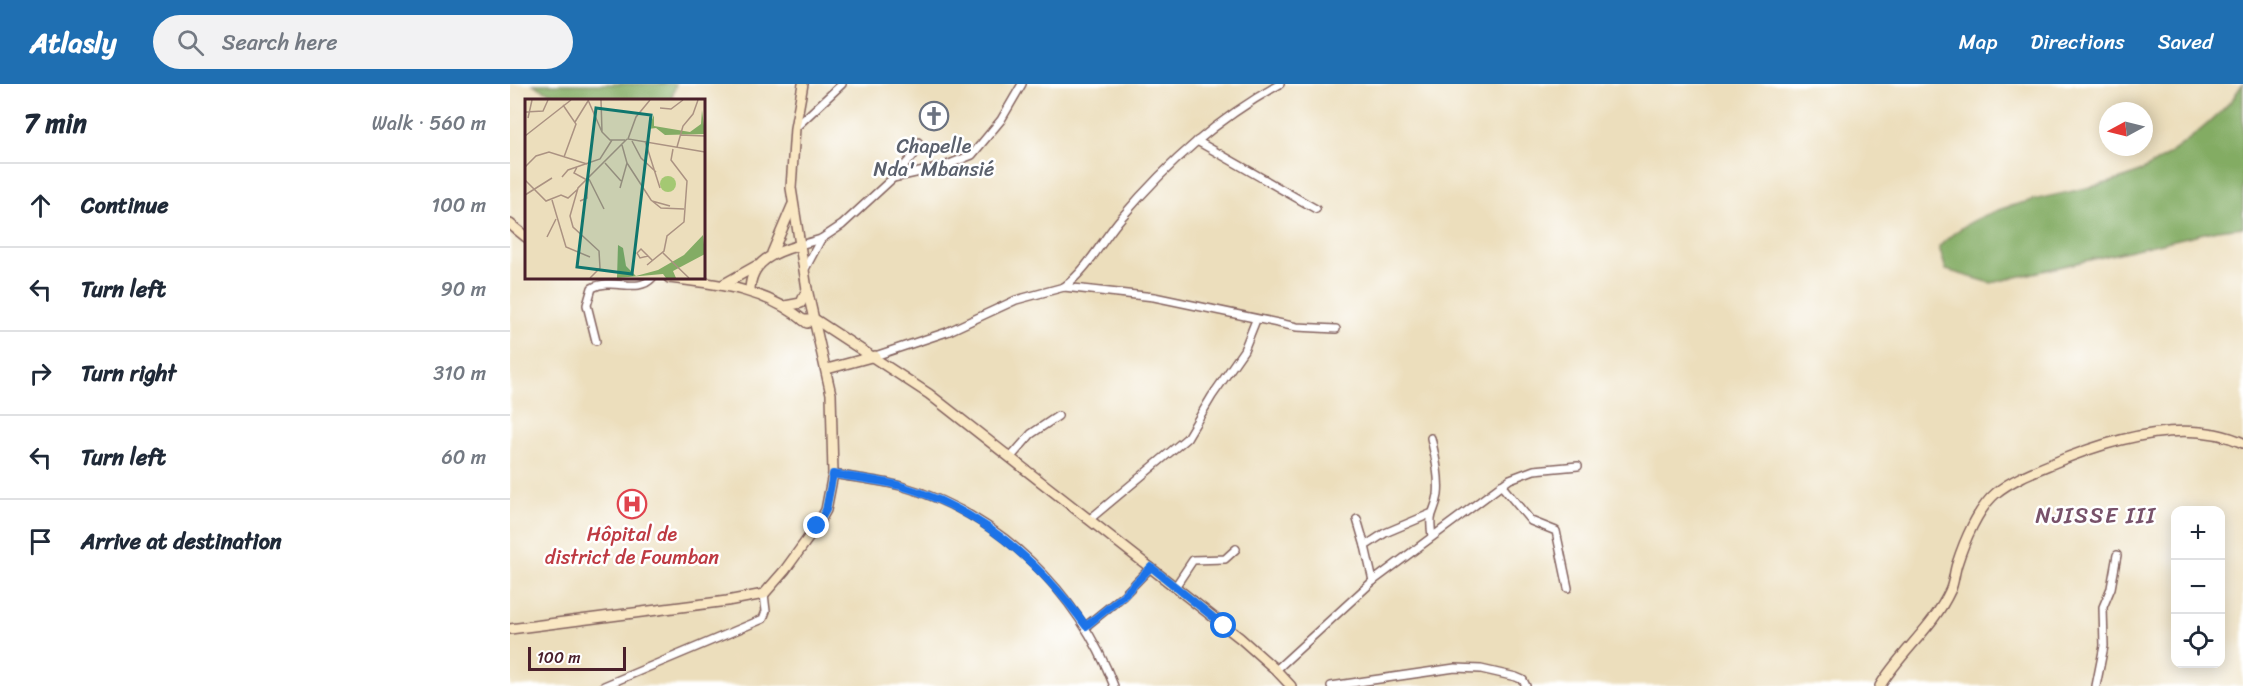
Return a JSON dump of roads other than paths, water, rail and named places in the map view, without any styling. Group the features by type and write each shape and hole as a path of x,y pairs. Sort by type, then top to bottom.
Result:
{"street":[{"path":"510,629 727,601 764,594 792,562 826,510 833,474 832,416 827,369 807,289 792,206 795,128 803,84"},
{"path":"795,128 842,84"},
{"path":"893,178 942,167 972,155 1001,120 1022,84"},
{"path":"1064,287 1085,268 1120,219 1165,168 1227,117 1280,84"},
{"path":"1197,141 1316,209"},
{"path":"724,284 758,265 772,253 821,239 850,219 913,156 918,142"},
{"path":"772,253 792,206"},
{"path":"510,224 525,236"},
{"path":"805,269 821,239"},
{"path":"750,291 750,282 758,265"},
{"path":"596,341 587,305 592,288 603,282 641,286 651,279"},
{"path":"678,279 724,284 750,291 785,306 818,333"},
{"path":"827,369 947,332 1016,300 1064,287 1154,297 1297,327 1336,329"},
{"path":"785,306 801,303 807,289"},
{"path":"803,320 816,320 875,356 929,394 1151,567 1276,670 1291,686"},
{"path":"1090,519 1186,438 1244,350 1256,320"},
{"path":"1011,457 1031,434 1058,416"},
{"path":"1880,686 1945,601 1965,544 1983,509 1997,492 2064,459 2139,436 2185,433 2220,435 2243,443"},
{"path":"1431,438 1438,486 1430,514 1432,536"},
{"path":"1276,670 1373,581 1516,475 1534,470 1578,466"},
{"path":"833,474 903,486 955,508 988,527 1047,576 1086,626 1114,686"},
{"path":"1501,486 1531,521 1556,531 1568,588"},
{"path":"1365,546 1385,533 1430,514"},
{"path":"1357,519 1373,581"},
{"path":"1175,587 1193,560 1225,559 1236,549"},
{"path":"2096,686 2104,646 2103,607 2117,555"},
{"path":"1086,626 1123,596 1151,567"},
{"path":"604,686 763,619 766,611 764,594"},
{"path":"1331,686 1470,668 1516,677 1523,680 1526,686"}],"place":[{"name":"Chapelle Nda' Mbansié","path":"934,116"},
{"name":"Hôpital de district de Foumban","path":"632,504"}],"district":[{"name":"NJISSE III","path":"2096,515"}]}
